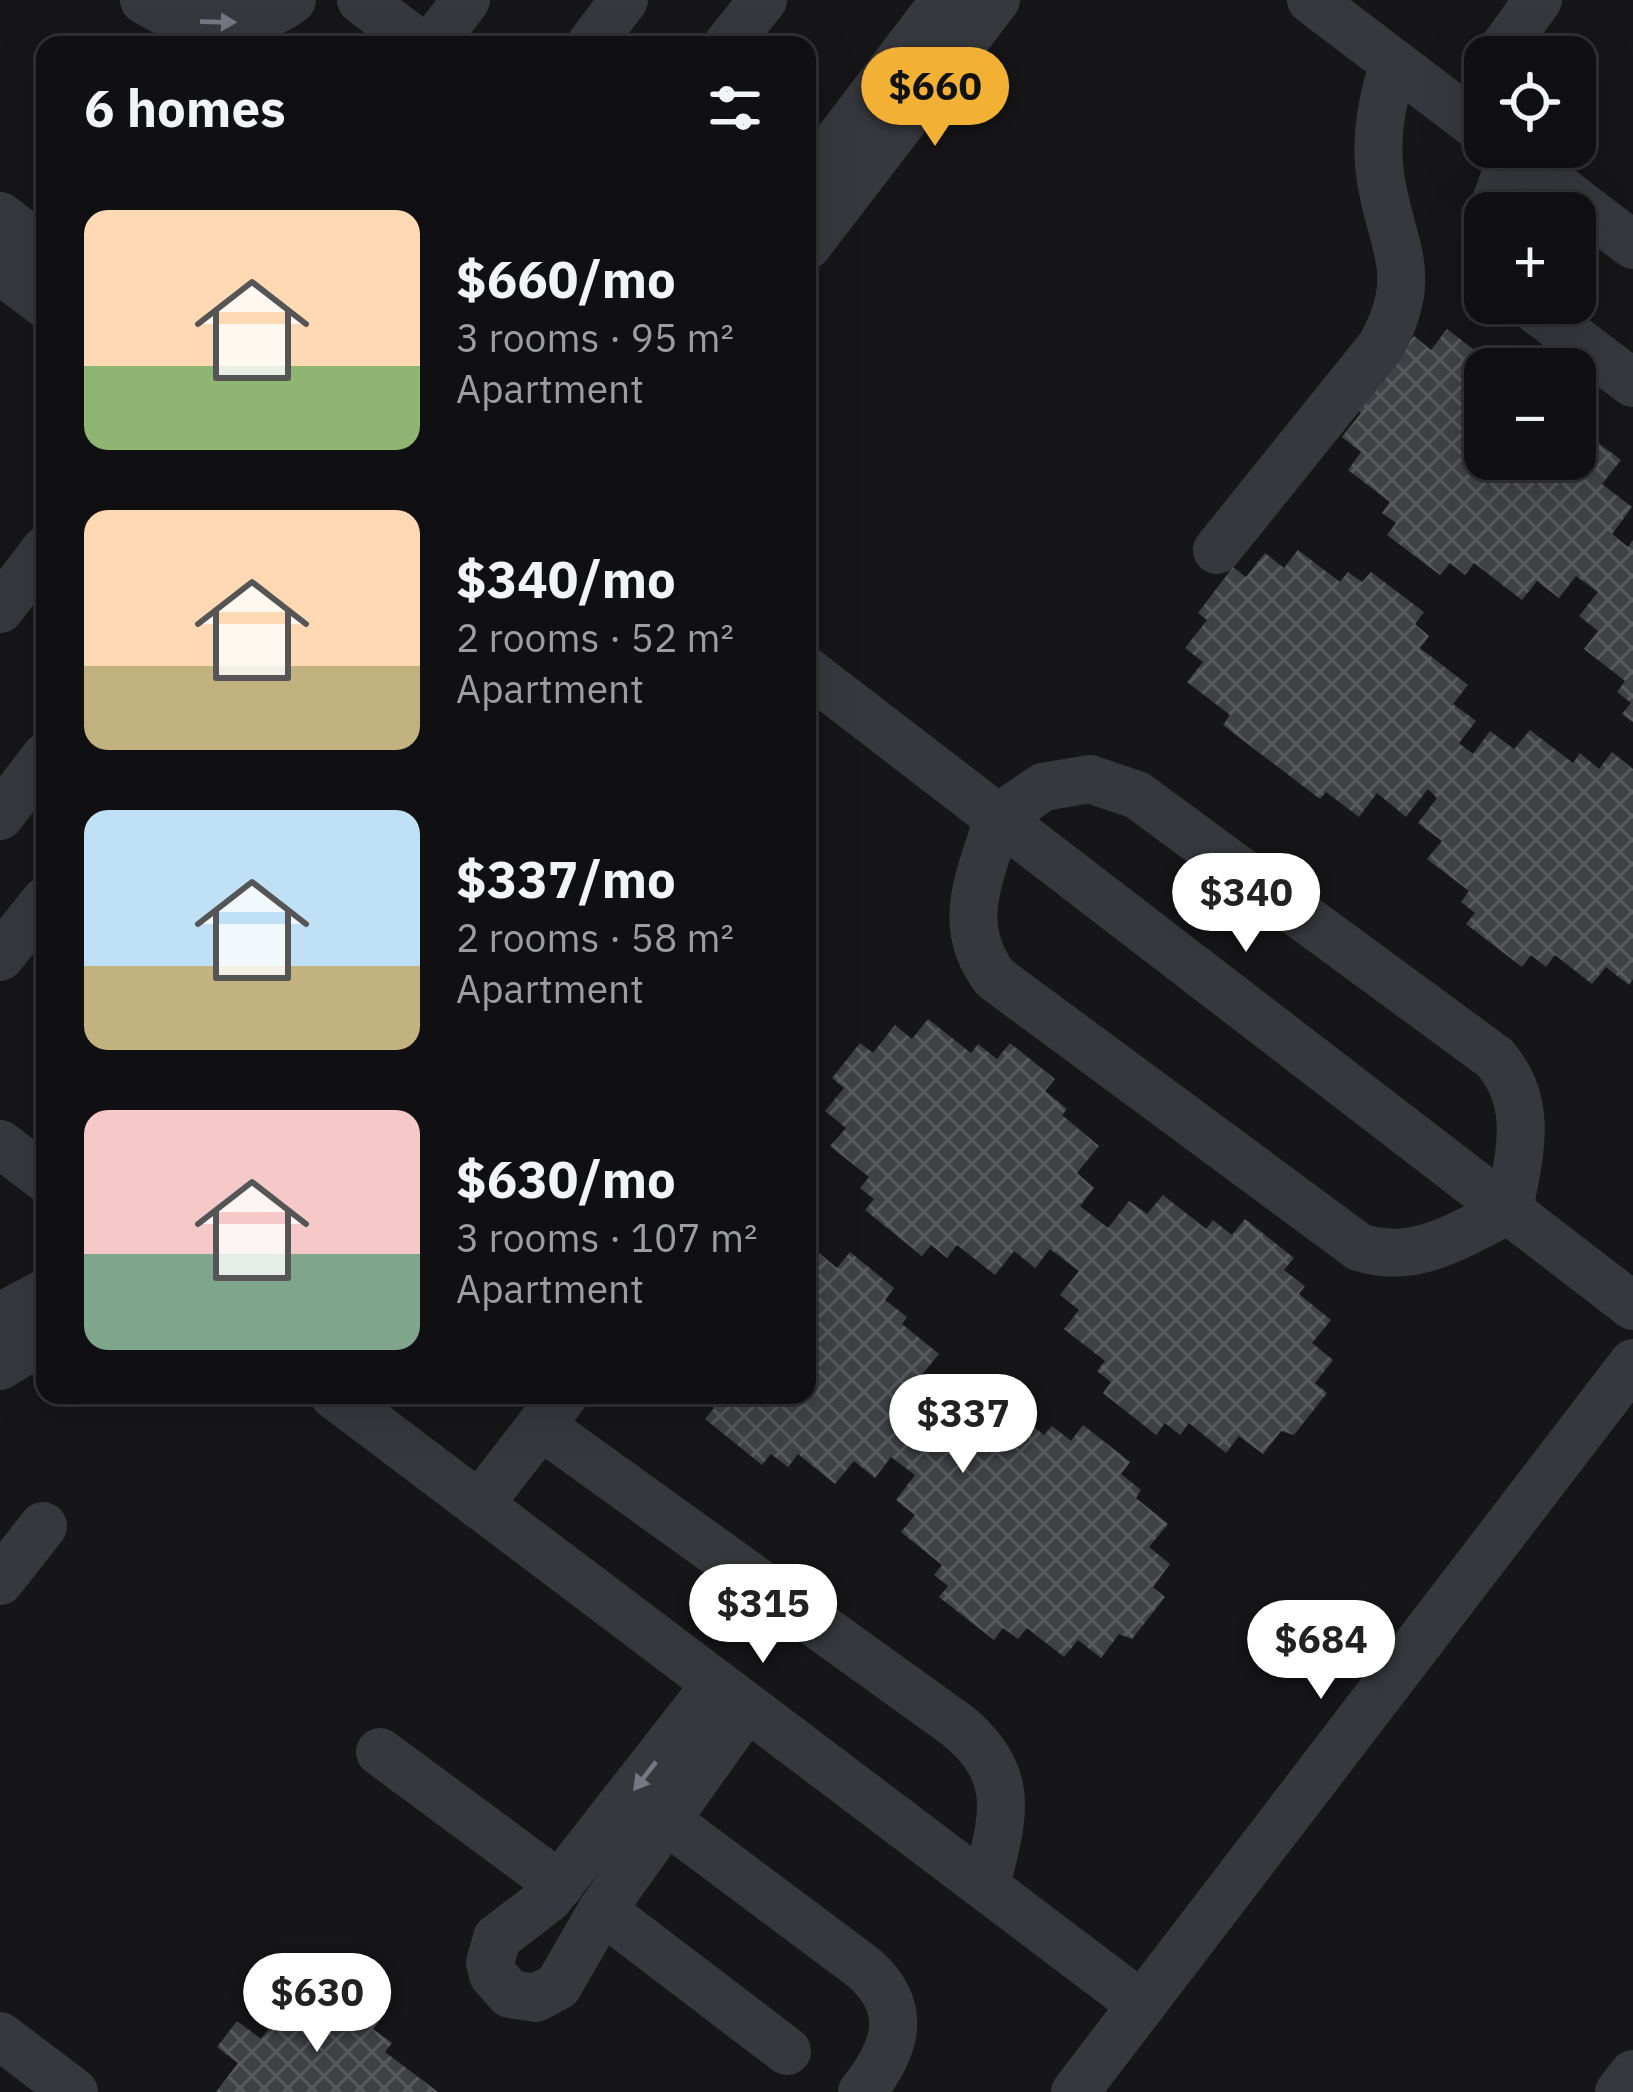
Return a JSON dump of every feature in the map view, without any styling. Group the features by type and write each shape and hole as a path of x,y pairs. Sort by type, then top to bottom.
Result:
{"street":[{"path":"144,0 183,19 209,23 261,17 292,0"},
{"path":"362,0 409,36"},
{"path":"439,36 466,0"},
{"path":"597,36 624,0"},
{"path":"734,36 763,0"},
{"path":"816,169 945,0"},
{"path":"816,234 996,0"},
{"path":"1512,36 1538,0"},
{"path":"1342,9 1394,63 1464,107"},
{"path":"1217,550 1381,346 1399,307 1402,264 1384,196 1379,142 1394,63"},
{"path":"1543,168 1633,244"},
{"path":"0,216 36,243"},
{"path":"0,270 36,297"},
{"path":"1555,324 1633,383"},
{"path":"0,609 36,562"},
{"path":"816,678 1633,1306"},
{"path":"0,816 36,769"},
{"path":"1090,779 1122,787 1481,1046 1508,1072 1521,1107 1522,1144 1509,1210 1421,1252 1390,1255 1359,1247 1009,989 984,964 972,931 976,896 998,818 1028,795 1058,782 1090,779"},
{"path":"0,957 36,912"},
{"path":"0,1144 36,1171"},
{"path":"0,1317 36,1298"},
{"path":"0,1366 36,1344"},
{"path":"1075,2092 1633,1364"},
{"path":"346,1404 1142,2005"},
{"path":"479,1505 552,1411 982,1748 998,1777 1003,1810 986,1886"},
{"path":"0,1581 43,1526"},
{"path":"732,1695 666,1820 602,1910 558,1986 536,1998 510,1994 493,1976 491,1950 505,1929 533,1912 560,1885 732,1695"},
{"path":"380,1752 560,1885"},
{"path":"666,1820 864,1968 884,1990 893,2035 882,2065 862,2092"},
{"path":"602,1910 787,2051"},
{"path":"0,2036 74,2092"},
{"path":"1619,2092 1633,2074"}],"building":[{"path":"1447,329 1472,348 1464,348 1464,480 1596,480 1596,441 1621,460 1602,484 1632,507 1612,534 1628,547 1633,540 1633,722 1622,714 1631,703 1617,692 1625,681 1584,649 1598,631 1579,616 1598,592 1576,576 1559,598 1537,581 1522,600 1474,563 1465,575 1450,563 1440,575 1387,535 1396,523 1382,513 1390,502 1348,470 1361,452 1342,437 1361,413 1348,403 1392,364 1414,336 1431,350"},
{"path":"1298,550 1340,582 1348,572 1362,582 1371,572 1424,612 1415,624 1429,636 1420,648 1468,685 1453,704 1476,721 1459,743 1473,754 1490,731 1514,749 1530,730 1573,763 1580,753 1599,769 1612,752 1633,769 1633,979 1629,985 1606,967 1592,984 1555,955 1546,967 1531,955 1522,967 1466,924 1475,913 1461,902 1469,891 1427,859 1442,841 1418,823 1437,798 1428,789 1406,817 1377,793 1359,817 1326,792 1320,799 1223,725 1230,715 1187,682 1203,662 1185,648 1207,620 1198,613 1233,567 1246,577 1265,553 1284,568"},
{"path":"928,1019 971,1053 978,1044 997,1059 1010,1043 1055,1079 1045,1091 1067,1109 1062,1115 1099,1146 1077,1173 1094,1188 1080,1206 1108,1228 1129,1201 1147,1214 1163,1195 1206,1229 1213,1220 1232,1235 1245,1219 1294,1258 1284,1270 1305,1286 1299,1294 1331,1320 1312,1343 1333,1360 1315,1383 1327,1393 1294,1435 1281,1431 1263,1454 1239,1436 1226,1453 1189,1423 1180,1435 1165,1423 1156,1435 1103,1393 1111,1382 1097,1371 1105,1361 1064,1329 1079,1310 1060,1295 1079,1271 1050,1249 1035,1268 1014,1251 995,1275 957,1245 947,1258 931,1245 922,1256 865,1210 874,1199 860,1188 869,1177 830,1146 846,1128 825,1111 844,1088 832,1078 860,1043 873,1053 895,1025 912,1039"},
{"path":"850,1252 894,1288 885,1300 907,1317 902,1324 939,1354 916,1382 934,1397 920,1414 946,1436 968,1408 985,1422 1001,1401 1044,1435 1052,1426 1071,1441 1083,1425 1130,1462 1121,1474 1141,1490 1136,1498 1168,1524 1149,1547 1170,1564 1153,1587 1165,1597 1132,1639 1119,1634 1101,1658 1078,1640 1064,1657 1027,1628 1018,1639 1003,1628 994,1640 939,1597 948,1586 934,1575 942,1565 901,1532 915,1515 896,1500 915,1475 891,1457 875,1478 854,1461 835,1484 798,1454 788,1467 771,1454 762,1465 705,1419 714,1408 709,1404 816,1404 816,1255 837,1268"},
{"path":"339,1998 358,2013 363,2005 381,2019 373,2029 392,2043 385,2052 438,2092 216,2092 238,2063 217,2047 237,2021 261,2039 291,1999 321,2022"}]}
